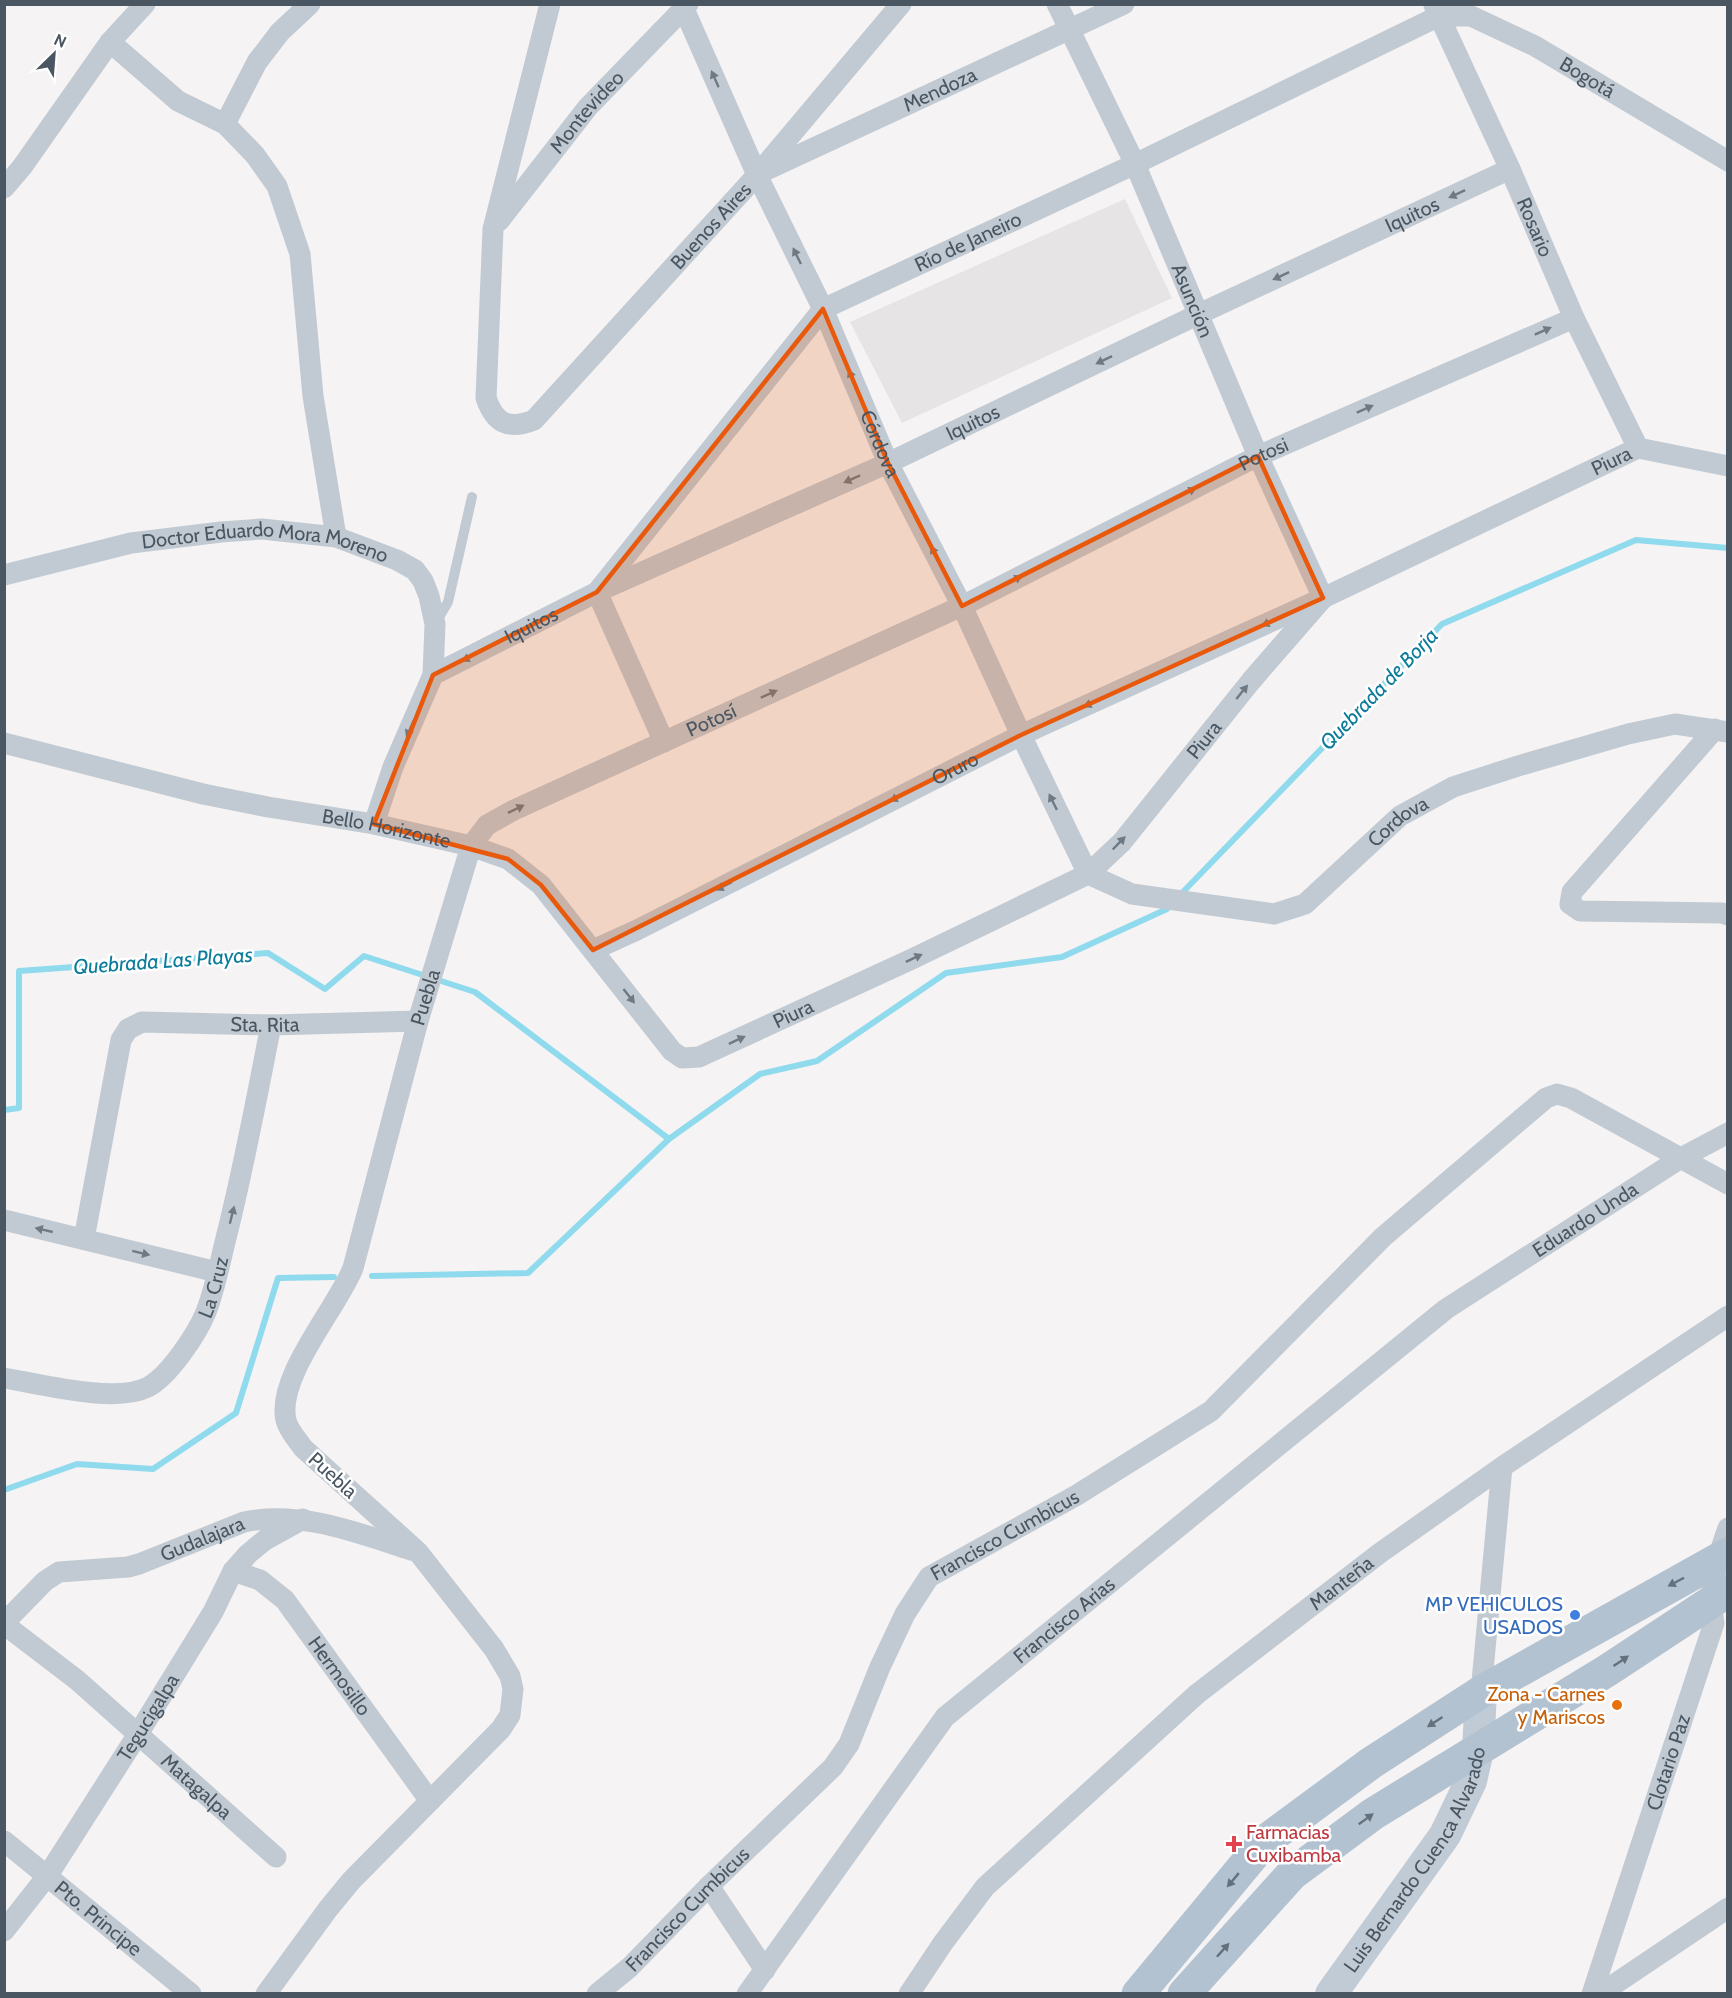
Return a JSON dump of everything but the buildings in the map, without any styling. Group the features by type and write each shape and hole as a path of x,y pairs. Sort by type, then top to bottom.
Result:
{"main road":[{"path":"1138,1994 1264,1842 1371,1763 1481,1692 1722,1557"},
{"path":"1184,1994 1292,1874 1373,1814 1608,1670 1719,1596"}],"street":[{"path":"4,188 22,167 110,42 145,4"},
{"path":"225,124 257,62 280,32 310,4"},
{"path":"494,229 550,4"},
{"name":"Buenos Aires","path":"494,229 486,398 491,412 505,423 520,425 534,420 757,175 901,4"},
{"name":"Asunción","path":"1057,4 1135,164 1258,456 1323,598"},
{"name":"Mendoza","path":"757,175 1124,4"},
{"name":"Montevideo","path":"494,229 588,107 686,7"},
{"name":"Córdova","path":"686,7 757,175 822,309 888,463 962,606 1088,874"},
{"name":"Bogotá","path":"1436,10 1471,16 1535,46 1728,160"},
{"name":"Río de Janeiro","path":"597,592 822,309 1135,164 1436,10"},
{"name":"Rosario","path":"1436,10 1510,169 1574,318 1638,448"},
{"path":"110,42 178,100 225,124 255,155 277,186 300,254 313,396 336,537"},
{"name":"Iquitos","path":"433,675 597,592 888,463 1199,314 1510,169"},
{"name":"Potosi","path":"962,606 1258,456 1574,318"},
{"name":"Piura","path":"682,1058 699,1057 710,1053 1088,874 1122,842 1251,681 1323,598 1638,448 1728,466"},
{"name":"Doctor Eduardo Mora Moreno","path":"4,574 131,543 221,532 262,529 336,537 397,560 415,570 423,581 435,624 433,675"},
{"path":"597,592 664,742"},
{"name":"Oruro","path":"592,950 637,930 1021,735 1323,598"},
{"name":"Potosí","path":"471,846 487,825 514,810 962,606"},
{"path":"374,824 393,767 433,675"},
{"name":"Cordova","path":"1088,874 1132,894 1274,914 1305,904 1400,816 1453,787 1628,734 1675,724 1721,730"},
{"path":"1721,730 1572,892 1570,904 1580,911 1726,912"},
{"name":"Bello Horizonte","path":"4,743 203,794 374,824 471,846 508,859 541,885 672,1051 682,1058"},
{"name":"Puebla","path":"266,1994 351,1881 501,1729 510,1715 513,1689 510,1676 494,1649 418,1552 303,1448 286,1420 285,1404 289,1384 296,1368 347,1284 353,1268 418,1022 471,846"},
{"name":"Sta. Rita","path":"84,1239 121,1040 128,1029 142,1022 271,1025 418,1022"},
{"name":"La Cruz","path":"4,1378 93,1393 121,1393 147,1387 164,1373 188,1343 206,1313 218,1272 247,1150 271,1025"},
{"name":"Francisco Cumbicus","path":"597,1994 630,1967 709,1886 833,1767 849,1744 875,1678 905,1614 929,1577 1077,1495 1211,1410 1383,1237 1546,1098 1557,1094 1571,1098 1681,1158"},
{"name":"Eduardo Unda","path":"1446,1309 1681,1158 1728,1133"},
{"path":"1681,1158 1728,1184"},
{"path":"4,1220 218,1272"},
{"name":"Francisco Arias","path":"747,1994 945,1717 1446,1309"},
{"name":"Manteña","path":"909,1994 943,1943 985,1887 1197,1694 1380,1553 1502,1467 1728,1316"},
{"name":"Luis Bernardo Cuenca Alvarado","path":"1331,1994 1445,1835 1471,1781 1478,1750 1481,1692 1502,1467"},
{"name":"Gudalajara","path":"4,1624 45,1581 59,1572 128,1567 244,1522 260,1518 303,1520 346,1529 418,1552"},
{"name":"Tegucigalpa","path":"4,1931 48,1875 138,1734 213,1612 233,1571 265,1540 303,1520"},
{"name":"Clotario Paz","path":"1592,1994 1714,1623 1728,1528"},
{"name":"Hermosillo","path":"233,1571 260,1580 285,1600 429,1801"},
{"name":"Matagalpa","path":"4,1624 77,1680 276,1857"},
{"name":"Pto. Principe","path":"4,1841 191,1994"},
{"path":"709,1886 765,1970"},
{"path":"1600,1994 1728,1908"}],"lane":[{"path":"435,624 448,603 472,497"}],"highlighted area":[{"path":"823,309 888,463 962,606 1258,456 1323,598 1021,735 593,950 541,885 508,859 374,824 433,675 597,592"}],"shaded area":[{"path":"1125,199 1172,298 902,423 850,322"}],"waterway":[{"name":"Quebrada de Borja","path":"1181,894 1442,624 1636,540 1728,548"},
{"name":"Quebrada de Borja","path":"372,1276 528,1273 669,1139 760,1074 817,1061 946,973 1062,957 1167,909"},
{"name":"Quebrada Las Playas","path":"4,1110 19,1108 19,971 268,953 325,989 364,956 475,992 669,1139"},
{"path":"4,1490 77,1464 153,1469 236,1413 278,1278 334,1277"}],"place":[{"name":"MP VEHICULOS USADOS","path":"1575,1615"},
{"name":"Zona - Carnes y Mariscos","path":"1617,1705"},
{"name":"Farmacias Cuxibamba","path":"1234,1844"}]}
